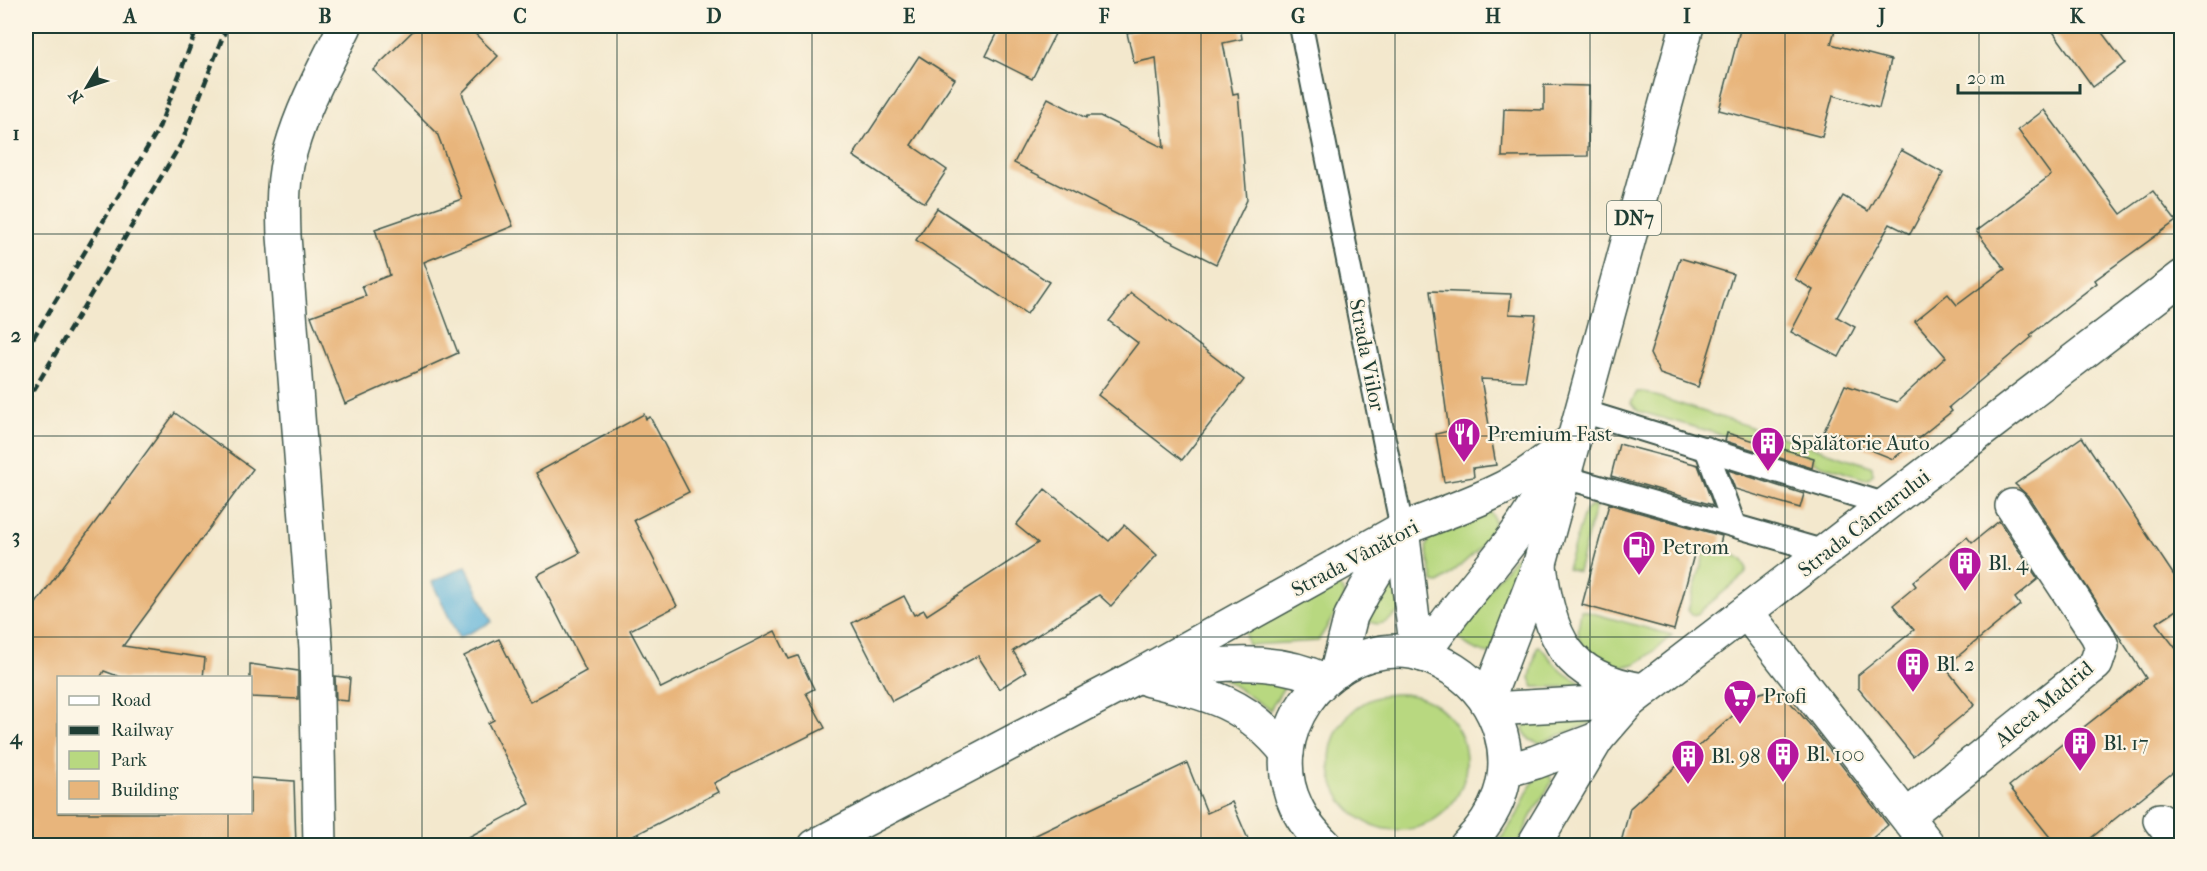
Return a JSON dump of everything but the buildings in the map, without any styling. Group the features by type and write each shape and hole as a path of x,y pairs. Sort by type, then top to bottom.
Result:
{"street":[{"path":"320,846 316,648 284,236 283,195 291,149 312,96 345,26"},
{"name":"DN7","path":"1489,705 1540,563 1687,26"},
{"name":"Strada Cântarului","path":"1505,771 1597,739 1637,696 2181,276"},
{"path":"1420,654 1535,506 1578,425"},
{"name":"Strada Vânători","path":"815,846 1136,677 1402,529 1447,514 1499,490 1535,469 1578,425"},
{"name":"Aleea Madrid","path":"1917,836 2096,664 2102,646 2012,506"},
{"path":"1402,529 1420,654"},
{"path":"1331,676 1351,616 1402,529"},
{"path":"1540,563 1549,617 1556,636 1582,668 1599,679 1637,696"},
{"path":"1747,613 1917,836"},
{"path":"1318,840 1295,805 1287,778 1287,753 1294,721 1308,696 1352,661 1374,654 1398,651 1420,654 1439,661 1461,675 1489,705 1504,747 1505,771 1498,803 1483,828 1466,846"},
{"name":"Strada Vânători","path":"1136,677 1222,664 1269,664 1331,676"},
{"path":"1136,677 1203,693 1226,702 1259,723 1287,753"},
{"path":"1489,705 1637,696"},
{"path":"1533,846 1597,739"},
{"path":"2160,820 2180,846"}],"lane":[{"name":"Strada Viilor","path":"1301,26 1402,529"},
{"path":"1578,425 1706,448 1887,504"},
{"path":"1706,448 1734,525"},
{"path":"1564,477 1826,552"}],"green space":[{"path":"1637,392 1643,392 1868,465 1872,467 1873,474 1869,479 1865,479 1813,462 1814,458 1638,411 1631,403"},
{"path":"1596,504 1578,572 1567,569 1585,510"},
{"path":"1490,512 1494,520 1492,530 1486,540 1466,561 1439,583 1433,582 1426,547 1430,537"},
{"path":"1532,537 1502,643 1489,654 1473,649 1464,643 1454,631"},
{"path":"1706,549 1718,553 1719,550 1737,556 1746,565 1747,570 1697,614 1692,615 1688,610"},
{"path":"1398,556 1405,605 1387,621 1372,623 1366,619"},
{"path":"1335,585 1345,594 1344,600 1318,641 1248,645 1244,629"},
{"path":"1581,610 1672,635 1639,662 1627,666 1610,664 1594,657 1582,645 1578,631"},
{"path":"1539,646 1561,670 1580,682 1580,686 1534,687 1530,678"},
{"path":"1221,677 1289,679 1270,710"},
{"path":"1398,694 1424,699 1436,705 1446,714 1455,724 1461,736 1466,762 1461,788 1455,800 1446,810 1436,819 1424,825 1398,830 1372,825 1360,819 1350,810 1341,800 1335,788 1330,762 1335,736 1341,724 1350,714 1360,705 1372,699"},
{"path":"1595,715 1592,723 1539,743 1530,740 1523,730 1526,718"},
{"path":"1545,773 1550,776 1552,782 1531,816 1518,845 1495,846 1517,815 1531,785"}],"water":[{"path":"466,566 492,622 459,638 432,582"}],"railway":[{"path":"26,350 158,130 198,26"},
{"path":"26,403 182,142 227,26"}],"place":[{"name":"Premium Fast","path":"1464,463"},
{"name":"Spălătorie Auto","path":"1768,472"},
{"name":"Petrom","path":"1639,576"},
{"name":"Bl. 4","path":"1965,592"},
{"name":"Bl. 2","path":"1913,693"},
{"name":"Profi","path":"1740,725"},
{"name":"Bl. 17","path":"2080,772"},
{"name":"Bl. 100","path":"1783,783"},
{"name":"Bl. 98","path":"1688,785"}]}
